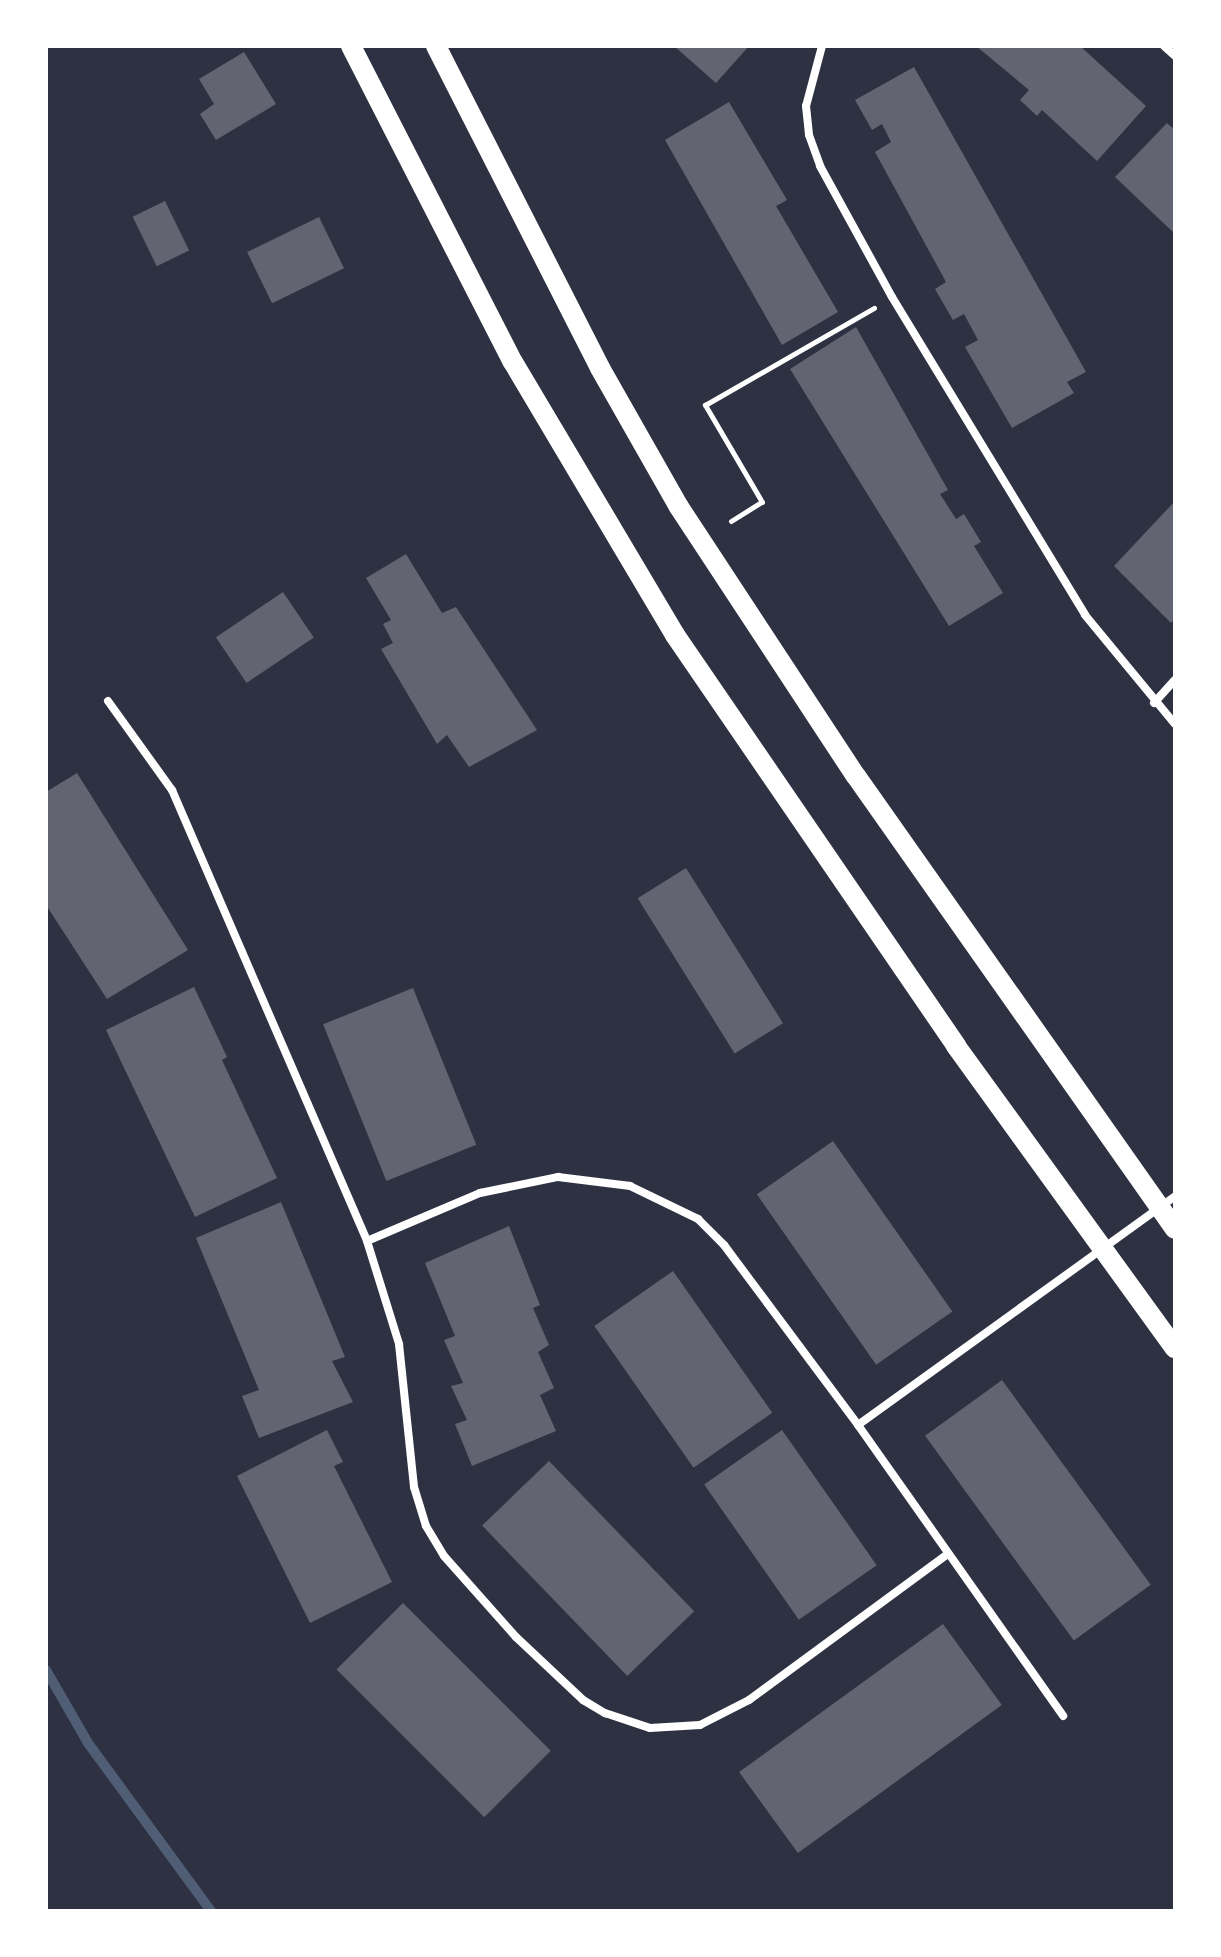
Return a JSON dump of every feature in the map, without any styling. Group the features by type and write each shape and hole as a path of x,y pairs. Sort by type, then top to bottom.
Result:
{"main road":[{"path":"351,46 513,362 675,635 1101,1251 1175,1348"},
{"path":"436,46 600,368 679,507 856,776 1167,1202 1175,1229"}],"street":[{"path":"822,46 810,80 809,135 892,297 1085,615 1154,703 1175,724"},
{"path":"1164,46 1175,56"},
{"path":"1154,703 1175,680"},
{"path":"108,701 172,790 367,1241 399,1344 414,1487 426,1526 444,1556 516,1637 583,1700 605,1713 650,1728 700,1725 723,1716 948,1554"},
{"path":"367,1241 520,1181 593,1178 630,1186 698,1219 724,1245 858,1425 1063,1716"},
{"path":"858,1425 1167,1202"}],"path":[{"path":"731,521 762,502 705,405 892,297"}],"building":[{"path":"674,46 749,46 716,83"},
{"path":"976,46 1080,46 1146,106 1097,161 1042,110 1037,116 1020,100 1029,90"},
{"path":"244,52 276,104 216,140 200,114 214,104 199,79"},
{"path":"914,67 1086,372 1067,382 1074,393 1012,428 965,347 978,340 964,314 953,320 935,289 946,282 875,152 891,142 882,124 872,130 855,100"},
{"path":"729,102 787,200 776,206 838,312 782,345 665,140"},
{"path":"1167,123 1175,130 1175,234 1115,177"},
{"path":"165,201 189,250 157,266 133,217"},
{"path":"319,217 344,268 272,303 247,252"},
{"path":"856,327 948,490 940,494 956,519 964,514 981,542 974,546 1003,593 949,626 790,369"},
{"path":"1175,501 1175,618 1171,623 1114,566"},
{"path":"406,554 442,613 456,607 537,730 469,767 447,735 437,744 381,649 393,643 383,624 391,620 366,578"},
{"path":"283,592 314,638 247,683 216,637"},
{"path":"77,773 188,950 107,999 46,905 46,792"},
{"path":"686,868 783,1023 735,1053 638,898"},
{"path":"194,987 227,1057 222,1060 277,1178 195,1217 106,1030"},
{"path":"413,988 476,1145 386,1181 323,1024"},
{"path":"833,1141 952,1311 876,1365 757,1194"},
{"path":"281,1202 345,1357 332,1361 353,1402 259,1438 242,1396 259,1390 196,1238"},
{"path":"509,1226 540,1305 533,1308 549,1345 538,1352 554,1388 540,1395 556,1431 472,1466 455,1424 467,1420 451,1386 463,1383 444,1340 455,1336 425,1263"},
{"path":"673,1271 772,1413 694,1468 594,1326"},
{"path":"1002,1380 1151,1585 1074,1641 925,1436"},
{"path":"327,1430 343,1462 334,1466 392,1582 310,1623 237,1476"},
{"path":"782,1430 877,1565 799,1620 704,1484"},
{"path":"549,1461 694,1611 627,1676 482,1526"},
{"path":"403,1603 551,1751 484,1817 337,1669"},
{"path":"943,1624 1002,1705 798,1853 739,1772"}],"waterway":[{"path":"46,1670 88,1743 211,1911"}]}
